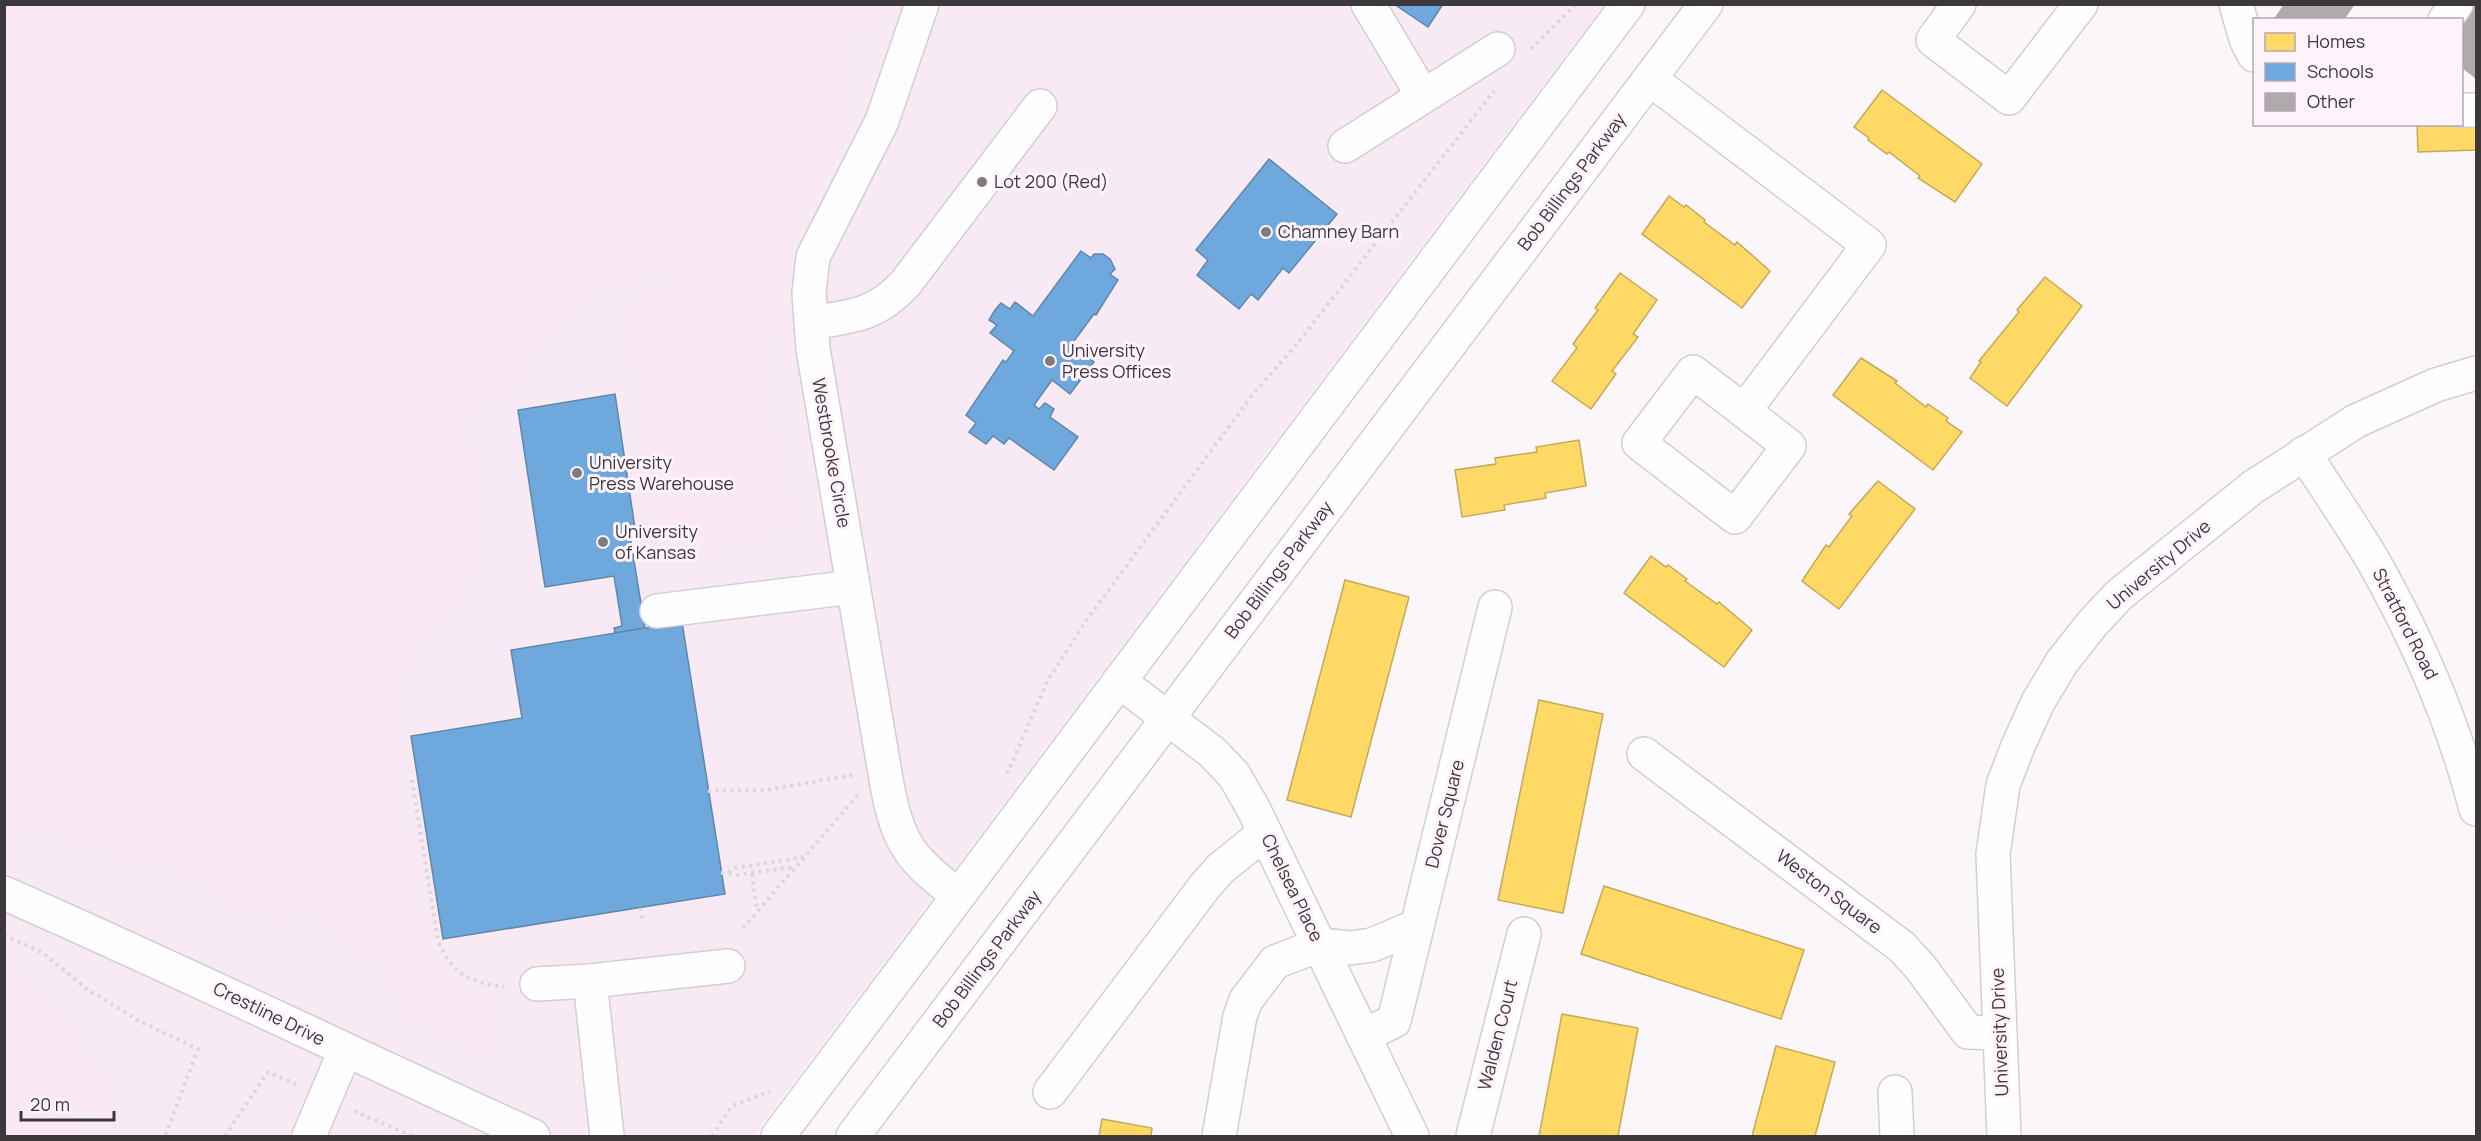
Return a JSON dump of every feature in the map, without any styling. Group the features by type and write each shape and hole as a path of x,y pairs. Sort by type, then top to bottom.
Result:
{"street":[{"name":"Westbrooke Circle","path":"922,4 882,121 813,256 809,293 815,360 853,586 873,784 913,856 933,876 958,895"},
{"path":"1368,4 1423,96"},
{"path":"778,1137 1628,4"},
{"name":"Bob Billings Parkway","path":"853,1137 1706,4"},
{"path":"1959,4 1933,40 2009,98 2071,8"},
{"path":"2236,4 2246,39 2253,53"},
{"path":"2446,18 2456,4"},
{"path":"1345,146 1423,96 1513,50"},
{"path":"1650,79 1869,245 1744,411"},
{"path":"811,323 868,313 890,301 1040,106"},
{"path":"1693,372 1744,411 1789,446 1735,517 1639,443 1693,372"},
{"name":"University Drive","path":"2004,1137 1993,854 2003,785 2038,702 2062,662 2119,595 2253,487 2356,421 2436,386 2476,373"},
{"name":"Stratford Road","path":"2304,453 2379,570 2411,631 2445,706 2476,809"},
{"path":"657,611 853,586"},
{"name":"Dover Square","path":"1363,1036 1394,1021 1495,607"},
{"name":"Chelsea Place","path":"1119,681 1212,752 1234,776 1265,833 1412,1137"},
{"name":"Weston Square","path":"1644,754 1902,947 1968,1032 2000,1033"},
{"path":"1050,1092 1205,886 1221,868 1265,833"},
{"name":"Crestline Drive","path":"4,892 140,952 345,1051 533,1137"},
{"path":"1219,1137 1236,1030 1246,1000 1275,962 1319,945 1350,948 1372,945 1417,926"},
{"name":"Walden Court","path":"1473,1137 1524,934"},
{"path":"537,984 590,981 728,966"},
{"path":"590,981 607,1137"},
{"path":"309,1137 345,1051"},
{"path":"1895,1092 1897,1137"}],"path":[{"path":"1513,50 1576,4"},
{"path":"1003,783 1048,680 1088,618 1253,394 1298,344 1476,112 1499,86"},
{"path":"708,791 765,790 857,774 873,784 853,797 743,928"},
{"path":"412,780 438,941 457,971 467,978 504,987"},
{"path":"729,873 735,868 803,856"},
{"path":"722,873 752,874 795,866"},
{"path":"752,874 757,911"},
{"path":"640,908 643,923"},
{"path":"4,935 43,953 87,989 139,1021 198,1049 165,1137"},
{"path":"712,1137 732,1106 778,1087"}],"shaded area":[{"path":"5,4 894,5 877,34 850,34 836,160 789,225 783,319 767,330 765,402 793,525 757,543 701,554 658,544 647,488 636,370 625,361 625,330 626,320 635,306 670,285 666,274 601,287 532,360 501,398 463,423 475,484 476,544 465,594 436,636 416,644 405,664 394,713 397,789 411,890 438,964 454,984 470,994 497,999 498,1012 492,1055 482,1056 412,1023 397,992 366,955 321,914 283,920 252,912 216,895 192,873 99,851 5,819"},
{"name":"University of Kansas","path":"5,5 1604,5 754,1136 5,1136"},
{"path":"4,965 26,976 74,1036 93,1067 119,1099 109,1119 73,1107 84,1136 5,1136"}],"building: Homes":[{"path":"1882,90 1982,164 1955,202 1918,178 1920,176 1889,152 1887,154 1868,140 1869,138 1854,127"},
{"path":"2476,118 2476,150 2418,152 2417,126 2463,126 2463,124"},
{"path":"1669,196 1684,207 1686,205 1735,245 1737,242 1770,271 1742,308 1642,234"},
{"path":"1620,273 1657,300 1633,334 1638,337 1612,371 1616,374 1591,409 1552,381 1577,348 1573,344 1598,310 1595,308"},
{"path":"2045,277 2082,306 2007,406 1970,378 1981,362 1979,361"},
{"path":"1861,358 1897,381 1895,383 1926,407 1928,404 1948,418 1946,421 1962,432 1933,470 1833,395"},
{"path":"1579,440 1586,486 1545,493 1546,498 1504,505 1505,510 1462,517 1455,470 1496,464 1495,458 1537,452 1536,447"},
{"path":"1878,481 1915,509 1839,609 1802,581 1826,545 1829,547 1852,516 1849,514"},
{"path":"1651,556 1666,567 1668,565 1687,579 1685,581 1717,604 1719,602 1752,630 1724,667 1624,593"},
{"path":"1345,580 1409,597 1351,817 1287,800"},
{"path":"1539,700 1603,714 1563,913 1498,900"},
{"path":"1604,886 1804,950 1781,1019 1581,954"},
{"path":"1562,1014 1638,1028 1618,1136 1539,1136"},
{"path":"1776,1046 1835,1062 1815,1136 1752,1136"},
{"path":"1102,1119 1152,1128 1151,1136 1099,1136"}],"building: Schools":[{"path":"1394,4 1443,4 1428,27"},
{"name":"Chamney Barn","path":"1269,159 1337,214 1289,273 1283,268 1258,300 1251,294 1239,309 1197,275 1208,260 1196,250"},
{"name":"University Press Offices","path":"1081,251 1091,258 1094,254 1103,254 1110,259 1115,269 1110,274 1118,280 1096,315 1094,314 1071,345 1094,362 1070,394 1052,380 1034,405 1039,409 1045,403 1054,409 1050,417 1078,437 1054,470 1009,438 1004,444 993,436 986,444 969,432 976,423 966,415 1003,360 1006,362 1014,351 990,333 997,325 989,320 995,310 1001,303 1010,309 1015,302 1033,316"},
{"name":"University Press Warehouse","path":"615,394 636,535 630,536 645,628 615,633 614,628 622,626 614,576 545,587 518,410"},
{"path":"682,622 725,894 443,939 411,736 522,718 511,650"}],"building: Other":[{"path":"2284,4 2355,4 2345,18 2274,18"},
{"path":"2475,4 2476,79 2463,69 2463,20"}],"place":[{"name":"Lot 200 (Red)","path":"982,182"},
{"name":"Chamney Barn","path":"1266,232"},
{"name":"University Press Offices","path":"1050,361"},
{"name":"University Press Warehouse","path":"577,473"},
{"name":"University of Kansas","path":"603,542"}]}
